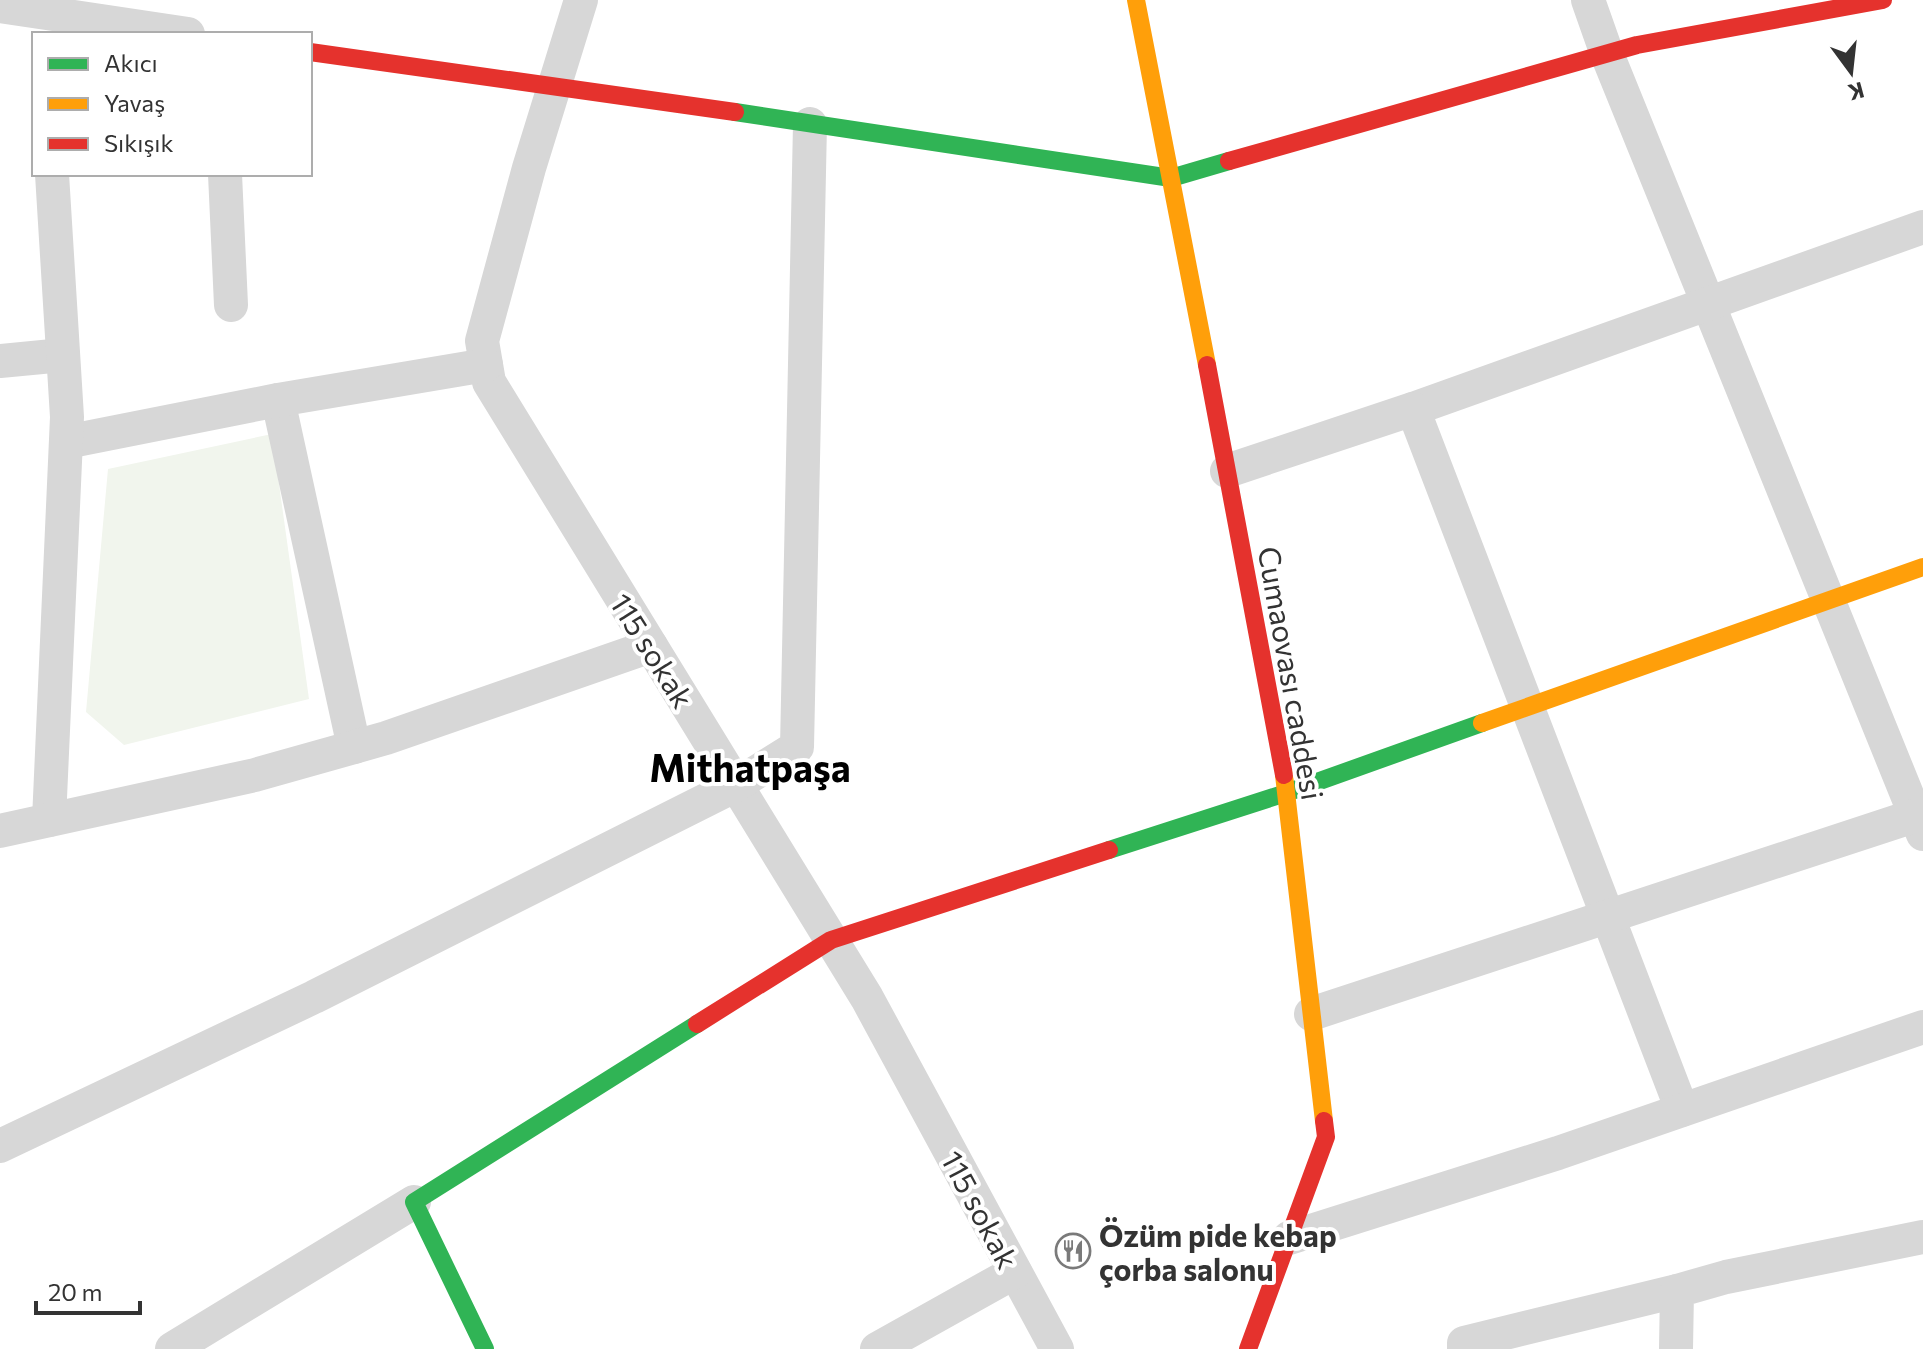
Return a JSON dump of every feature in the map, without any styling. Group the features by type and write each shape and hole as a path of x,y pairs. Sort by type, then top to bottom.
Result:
{"street":[{"name":"115 sokak","path":"581,0 529,168 482,341 489,382 867,998 1057,1349"},
{"name":"Cumaovası caddesi","path":"1136,0 1281,751 1326,1137 1248,1349"},
{"path":"1311,1014 1920,821 1707,304 1588,0"},
{"path":"312,52 555,85 1171,178 1637,45 1870,1"},
{"path":"0,6 43,15 173,32"},
{"path":"0,1146 314,997 736,785 797,747 810,124"},
{"path":"49,820 66,442 52,176"},
{"path":"225,176 231,305"},
{"path":"1227,471 1413,409 1923,227"},
{"path":"0,361 63,355"},
{"path":"66,442 278,400 486,365"},
{"path":"278,400 354,747"},
{"path":"1413,409 1682,1110"},
{"path":"172,1349 414,1202 831,940 1286,793 1923,567"},
{"path":"0,831 255,775 354,747 651,646"},
{"path":"1289,1238 1558,1153 1923,1027"},
{"path":"414,1202 485,1349"},
{"path":"1464,1349 1464,1343 1726,1277 1923,1237"},
{"path":"877,1349 1015,1272"},
{"path":"1676,1349 1677,1291"}],"shaded area":[{"path":"272,434 309,699 124,745 86,712 108,469"}],"traffic: fast":[{"path":"735,112 1171,178 1229,161"},
{"path":"1109,850 1286,793 1482,723"},
{"path":"485,1349 414,1202 697,1024"}],"traffic: slow":[{"path":"1136,0 1207,365"},
{"path":"1482,723 1923,567"},
{"path":"1284,775 1324,1121"}],"traffic: jam":[{"path":"1229,161 1637,45 1883,0"},
{"path":"312,52 735,112"},
{"path":"1207,365 1284,775"},
{"path":"697,1024 831,940 1109,850"},
{"path":"1248,1349 1326,1137 1324,1121"}],"place":[{"name":"Özüm pide kebap çorba salonu","path":"1073,1251"}],"district":[{"name":"Mithatpaşa","path":"750,766"}]}
